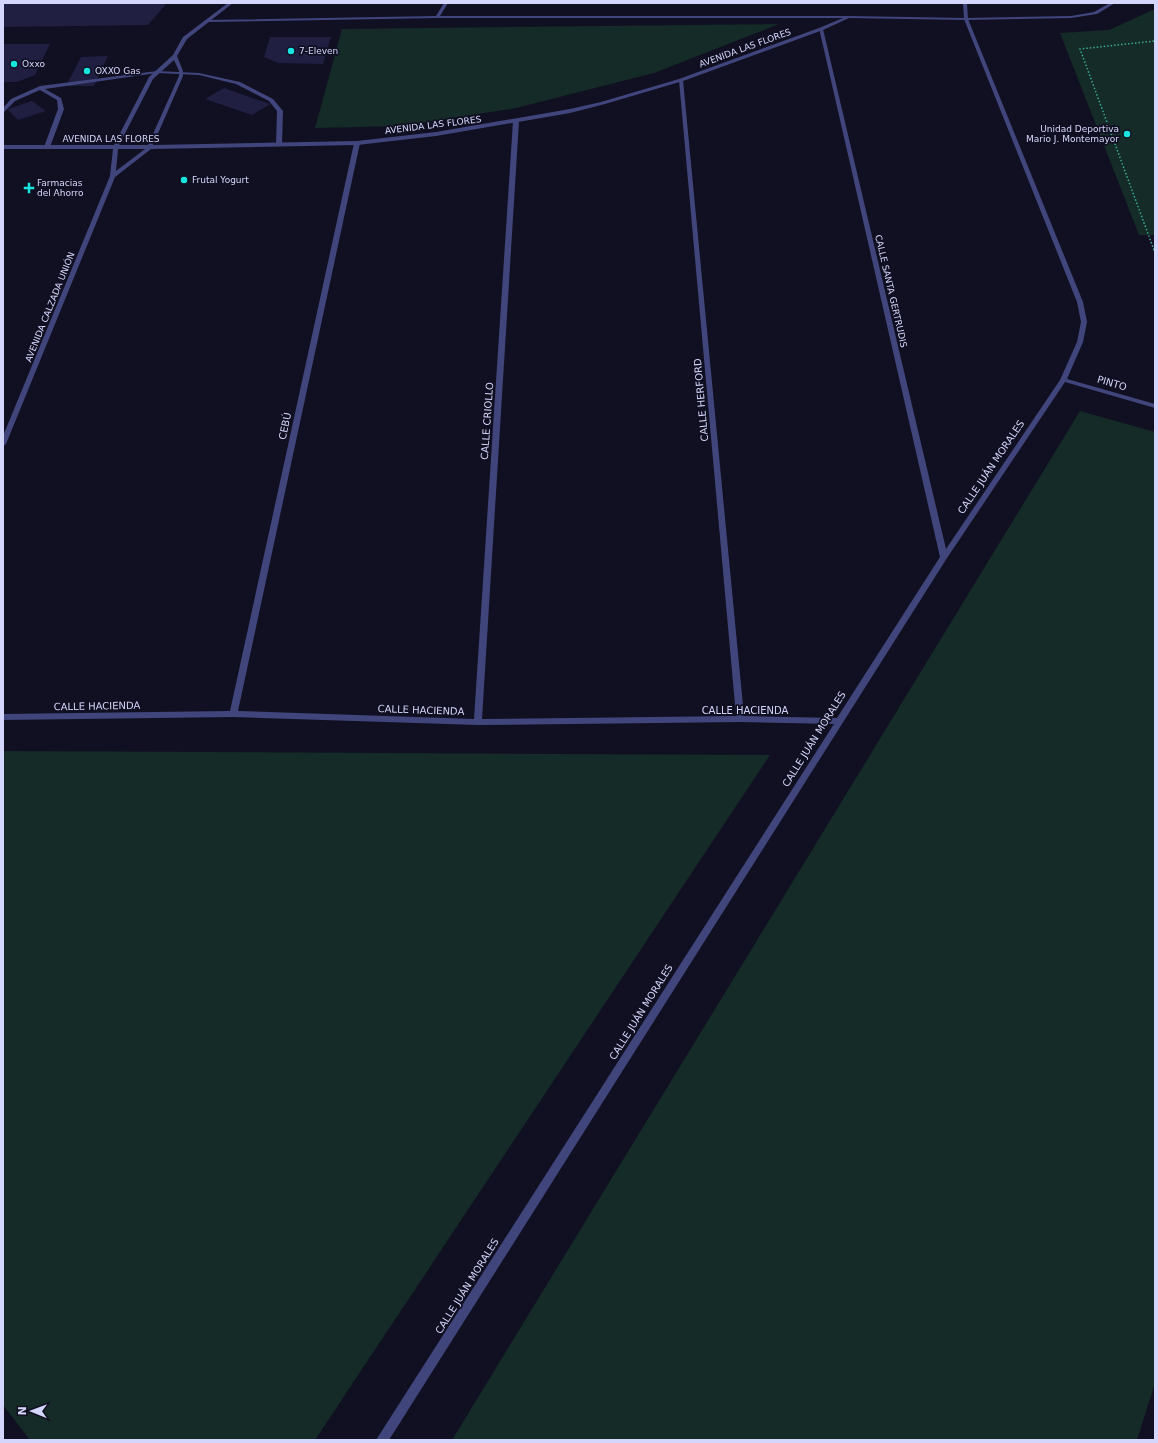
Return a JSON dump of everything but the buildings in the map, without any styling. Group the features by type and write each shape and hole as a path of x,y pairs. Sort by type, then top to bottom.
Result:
{"street":[{"name":"AVENIDA CALZADA UNIÓN","path":"3,444 113,176 116,147 151,78 175,56 185,38 231,3"},
{"path":"437,17 446,3"},
{"name":"CALLE JUÁN MORALES","path":"382,1440 944,557 1063,380 1080,342 1084,322 1080,302 966,19 965,3"},
{"path":"206,21 437,17 848,17 966,19 1078,17 1095,13 1113,3"},
{"name":"AVENIDA LAS FLORES","path":"3,147 150,147 357,143 468,130 577,109 681,80 821,29 848,17"},
{"name":"CALLE SANTA GERTRUDIS","path":"821,29 944,557"},
{"path":"175,56 181,72"},
{"path":"3,111 13,100 40,88 157,72 181,72 205,75 238,83 271,100 280,111 279,144"},
{"name":"AVENIDA CALZADA UNIÓN","path":"113,176 150,147 179,82 181,72"},
{"name":"CALLE HERFORD","path":"681,80 740,719"},
{"path":"40,88 60,99 61,109 47,147"},
{"name":"CALLE CRIOLLO","path":"478,722 516,121"},
{"name":"CEBÚ","path":"232,714 357,143"},
{"name":"PINTO","path":"1063,380 1155,406"},
{"name":"CALLE HACIENDA","path":"3,716 232,714 478,722 740,719 839,721"}],"path":[{"path":"1155,41 1080,49 1155,252"}],"green space":[{"name":"Unidad Deportiva Mario J. Montemayor","path":"1155,9 1155,235 1139,235 1060,33 1109,30"},
{"path":"779,24 654,73 516,108 400,126 315,128 342,29"},
{"path":"1080,411 1155,432 1155,1383 1137,1440 452,1440"},
{"path":"3,751 770,755 315,1440 30,1440 3,1405"}],"place":[{"name":"7-Eleven","path":"291,51"},
{"name":"Oxxo","path":"14,64"},
{"name":"OXXO Gas","path":"87,71"},
{"name":"Unidad Deportiva Mario J. Montemayor","path":"1127,134"},
{"name":"Frutal Yogurt","path":"184,180"},
{"name":"Farmacias del Ahorro","path":"29,188"}]}
